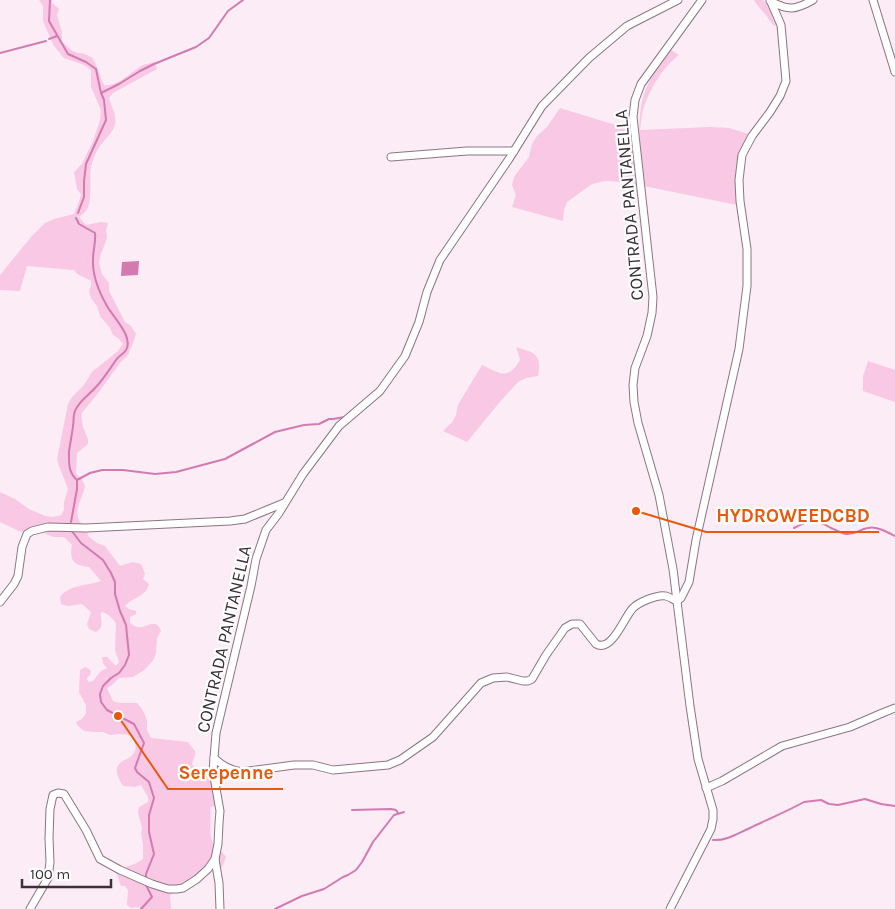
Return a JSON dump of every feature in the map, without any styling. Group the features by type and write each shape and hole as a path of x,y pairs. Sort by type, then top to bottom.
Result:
{"street":[{"name":"CONTRADA PANTANELLA","path":"220,909 219,883 215,859 220,811 213,771 216,733 256,559 266,530 338,426 380,391 405,356 440,260 514,151 542,106 589,58 627,26 678,0"},
{"name":"CONTRADA PANTANELLA","path":"670,909 711,829 713,818 695,743 674,569 659,495 638,424 634,402 635,368 647,336 653,298 633,117 635,100 641,84 702,0"},
{"path":"770,1 791,9 800,7 813,0"},
{"path":"873,0 895,72"},
{"path":"677,601 681,598 689,582 696,540 739,349 747,286 747,249 739,180 742,155 752,136 780,96 786,81 781,25 770,1"},
{"path":"391,157 467,151 514,151"},
{"path":"0,602 18,576 22,547 27,534 32,531 48,527 86,528 230,521 245,519 285,503"},
{"name":"CONTRADA PANTANELLA","path":"214,758 234,771 242,772 294,765 313,765 333,770 388,764 400,760 433,737 481,683 493,678 523,681 532,679 565,628 572,624 580,624 596,644 603,646 612,639 633,608 642,602 666,596 677,601"},
{"path":"706,788 722,781 782,746 850,727 895,708"},
{"path":"30,909 48,878 50,862 50,809 53,795 58,793 64,794 76,812 100,859 152,884 168,889 183,888 197,879 215,859"}],"shaded area":[{"path":"39,0 52,0 52,3 59,9 57,15 62,32 62,42 73,51 93,59 104,85 115,84 144,65 155,62 157,69 113,93 109,98 115,114 115,124 113,130 94,156 91,167 89,204 85,213 79,217 86,225 101,222 108,223 106,230 107,238 99,263 102,274 109,283 109,291 125,322 131,326 136,334 128,355 81,414 88,444 77,453 76,474 82,479 85,486 77,514 87,529 88,536 105,546 120,566 133,562 141,564 145,574 143,579 149,584 145,592 125,606 136,611 136,614 130,617 130,623 140,627 155,624 161,631 157,638 154,659 150,664 133,677 119,678 107,688 113,701 137,703 145,715 147,730 151,738 188,742 195,751 192,764 199,771 209,773 212,778 217,806 210,807 210,833 213,849 222,852 226,857 219,870 214,866 193,887 186,890 177,888 170,896 171,909 131,908 127,905 128,890 125,886 121,886 116,871 143,859 142,828 138,813 139,807 148,802 148,797 141,785 135,787 123,786 117,775 117,768 120,763 131,757 135,752 136,745 132,735 110,735 103,732 84,731 76,722 82,719 86,713 86,705 79,692 80,670 85,667 89,669 91,671 87,678 88,682 93,681 101,671 107,668 103,663 102,657 107,657 116,666 119,662 115,650 116,623 108,615 101,612 100,628 96,632 89,629 87,624 91,612 82,604 68,606 61,604 60,597 74,588 101,581 89,567 74,561 71,555 72,545 64,537 53,537 44,533 33,535 0,522 0,492 45,516 61,515 64,510 68,489 57,459 68,404 92,372 118,351 123,344 113,335 100,316 89,291 91,281 74,270 27,266 20,291 0,290 0,275 32,236 45,223 74,214 81,194 77,189 74,172 82,164 100,120 101,110 91,87 91,70 84,65 64,58 54,46 43,20 43,6"},
{"path":"754,0 763,0 772,11 777,25 773,25"},
{"path":"671,50 679,55 667,66 653,87 643,110 640,130 711,127 729,128 749,134 740,160 737,205 644,186 639,133 641,107 651,78"},
{"path":"560,108 632,130 639,187 622,182 605,181 592,184 567,202 563,221 512,207 516,195 512,185 514,177 529,157 532,144 537,136 547,127"},
{"path":"139,261 138,275 121,276 122,262"},
{"path":"516,347 536,356 539,363 538,376 526,378 518,382 467,442 443,431 453,421 458,405 482,365 493,371 507,373 511,371 520,360"},
{"path":"868,361 895,370 895,402 863,391 863,376"}],"waterway":[{"path":"50,0 49,21 68,54 96,69 104,100 106,120 86,164 84,197 78,213"},
{"path":"101,93 154,64 196,47 209,38 228,11 243,0"},
{"path":"49,39 57,36"},
{"path":"0,53 46,41"},
{"path":"71,522 77,489 77,480 71,471 69,460 74,413 79,404 98,385 128,345 122,327 107,306 97,284 93,265 95,233 79,224 76,218"},
{"path":"77,480 90,473 102,470 123,470 155,474 176,472 225,459 275,432 345,417"},
{"path":"794,528 804,523 817,522 846,534 875,528 895,536"},
{"path":"71,530 81,543 103,560 111,573 115,582 115,594 126,625 129,655 125,665 119,673 103,686 100,694 101,702 107,710 134,724 144,743 135,768 149,782 154,798 149,815 149,832 154,854 146,874 146,879"},
{"path":"713,840 732,836 804,802 821,800 829,804 838,805 865,799 895,806"},
{"path":"352,810 391,809 396,810 398,813"},
{"path":"275,909 302,896 324,889 356,870 373,842 394,815 404,812"},
{"path":"141,909 152,897 146,885"}],"place":[{"name":"HYDROWEEDCBD","path":"636,511"},
{"name":"Serepenne","path":"118,716"}]}
